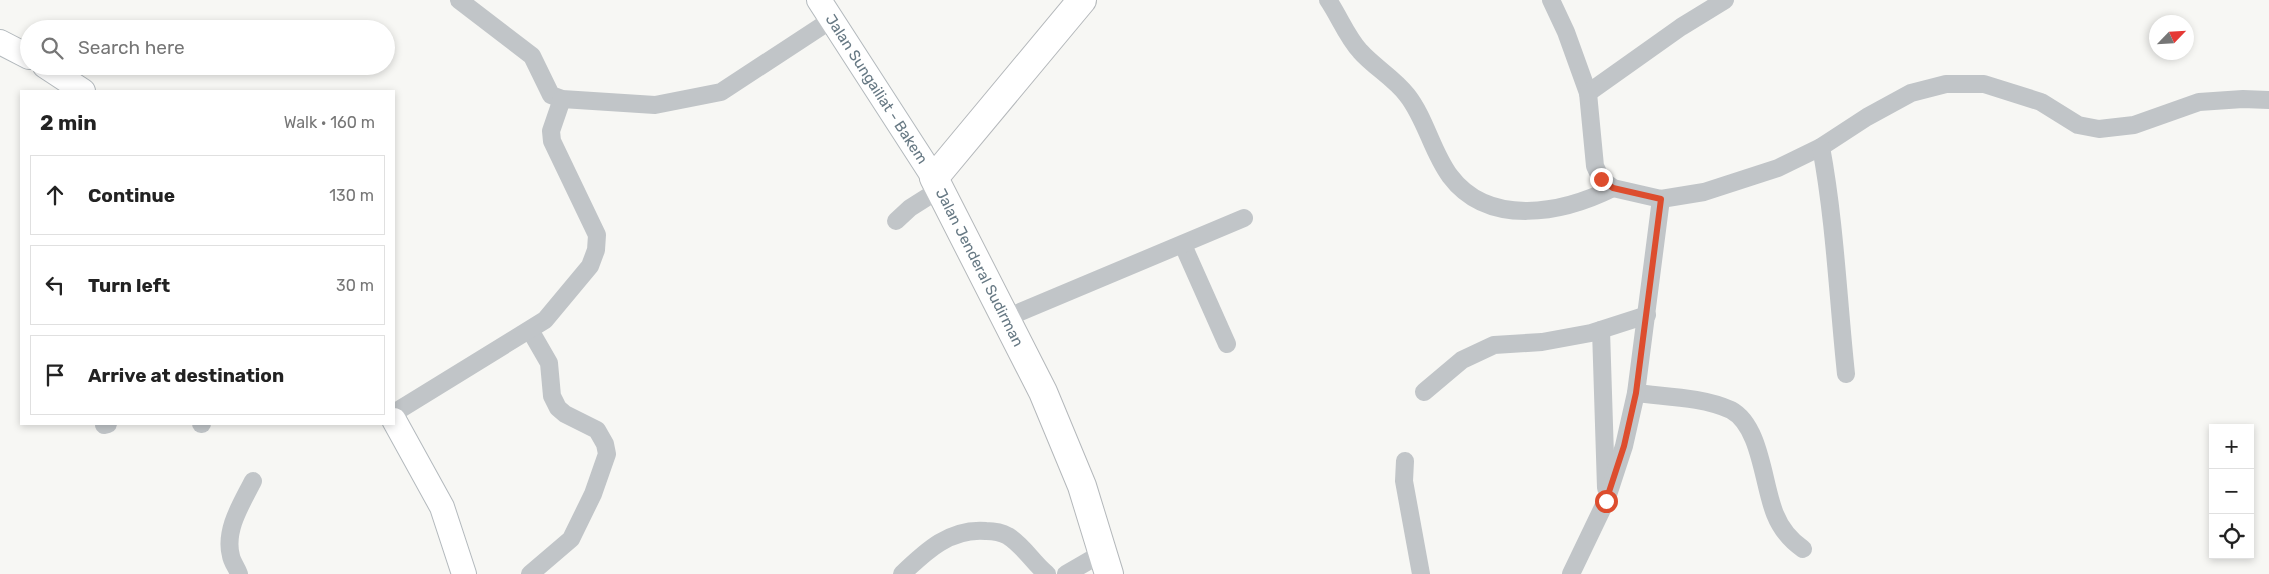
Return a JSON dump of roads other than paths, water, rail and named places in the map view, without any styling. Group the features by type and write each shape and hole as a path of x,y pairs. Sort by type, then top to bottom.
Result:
{"highway":[{"name":"Jalan Jenderal Sudirman","path":"1082,0 937,183 1043,392 1082,486 1107,563"}],"main road":[{"name":"Jalan Sungailiat - Bakem","path":"825,10 937,183"},
{"path":"0,42 20,52"},
{"path":"59,75 81,90"},
{"path":"395,422 442,507 464,574"}],"street":[{"path":"459,0 532,56 552,95 562,99 654,105 721,92 825,10"},
{"path":"1328,0 1360,51 1407,95 1450,176 1467,192 1495,208 1522,212 1580,202 1613,188"},
{"path":"1551,0 1566,32 1588,93 1595,166 1601,179 1613,188 1661,199 1704,192 1778,168 1821,147 1867,117 1911,93 1946,84 1984,84 2041,102 2078,125 2099,129 2134,125 2199,102 2243,99 2269,100"},
{"path":"1588,93 1681,27 1725,0"},
{"path":"395,412 530,330 550,315 590,266 596,250 597,235 552,141 551,131 562,99"},
{"path":"1821,147 1834,228 1836,282 1846,374"},
{"path":"896,221 937,183"},
{"path":"1572,574 1606,501 1624,446 1636,393 1661,199"},
{"path":"1006,318 1183,246 1244,218"},
{"path":"1183,246 1227,344"},
{"path":"1424,392 1462,360 1494,345 1542,342 1601,330 1647,315"},
{"path":"530,330 549,363 552,374 550,388 558,408 565,414 597,430 605,444 606,454 593,494 571,539 530,574"},
{"path":"1601,330 1606,501"},
{"path":"1636,393 1704,402 1732,411 1744,421 1754,441 1774,513 1790,539 1803,549"},
{"path":"1405,461 1404,481 1421,574"},
{"path":"239,574 231,556 230,538 236,517 253,481"},
{"path":"902,574 923,554 941,541 959,533 979,530 996,531 1007,535 1047,574"},
{"path":"1066,574 1107,563"}]}
